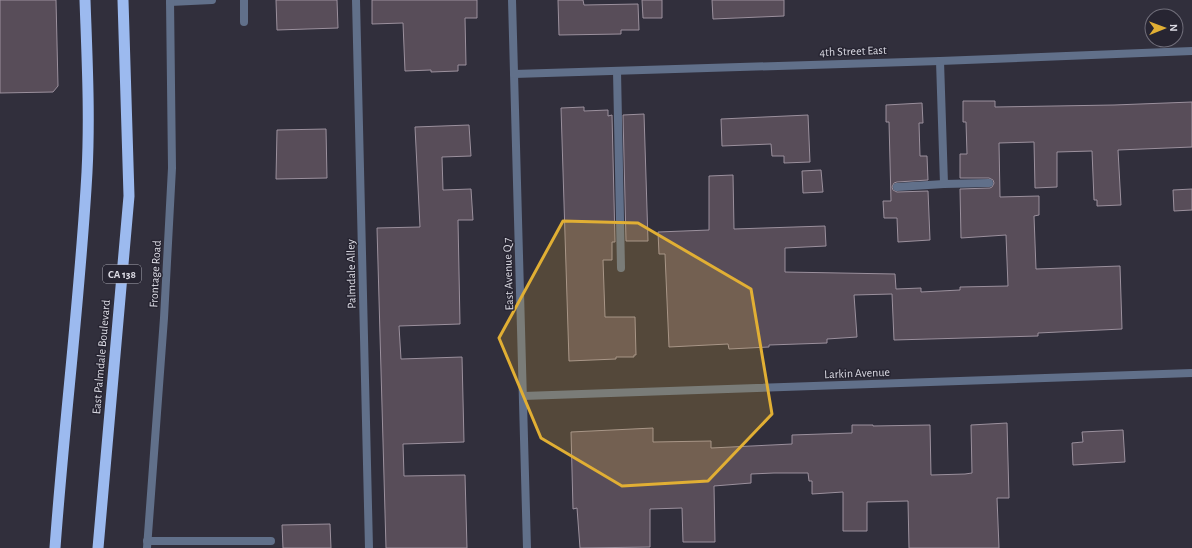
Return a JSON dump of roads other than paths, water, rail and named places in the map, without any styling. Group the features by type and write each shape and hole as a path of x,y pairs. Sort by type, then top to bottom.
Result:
{"highway":[{"path":"55,548 76,318 87,172 89,110 85,0"},
{"name":"East Palmdale Boulevard","path":"98,548 129,196 123,0"}],"street":[{"path":"170,1 212,0"},
{"path":"244,0 244,22"},
{"name":"Palmdale Alley","path":"356,0 370,548"},
{"name":"East Avenue Q 7","path":"512,0 528,548"},
{"name":"Frontage Road","path":"147,544 164,318 172,168 170,1"},
{"name":"4th Street East","path":"514,74 940,61 1192,51"},
{"path":"940,61 944,184"},
{"path":"617,71 621,268"},
{"path":"897,187 989,183"},
{"name":"Larkin Avenue","path":"523,396 1192,373"},
{"path":"147,544 271,541"}]}
